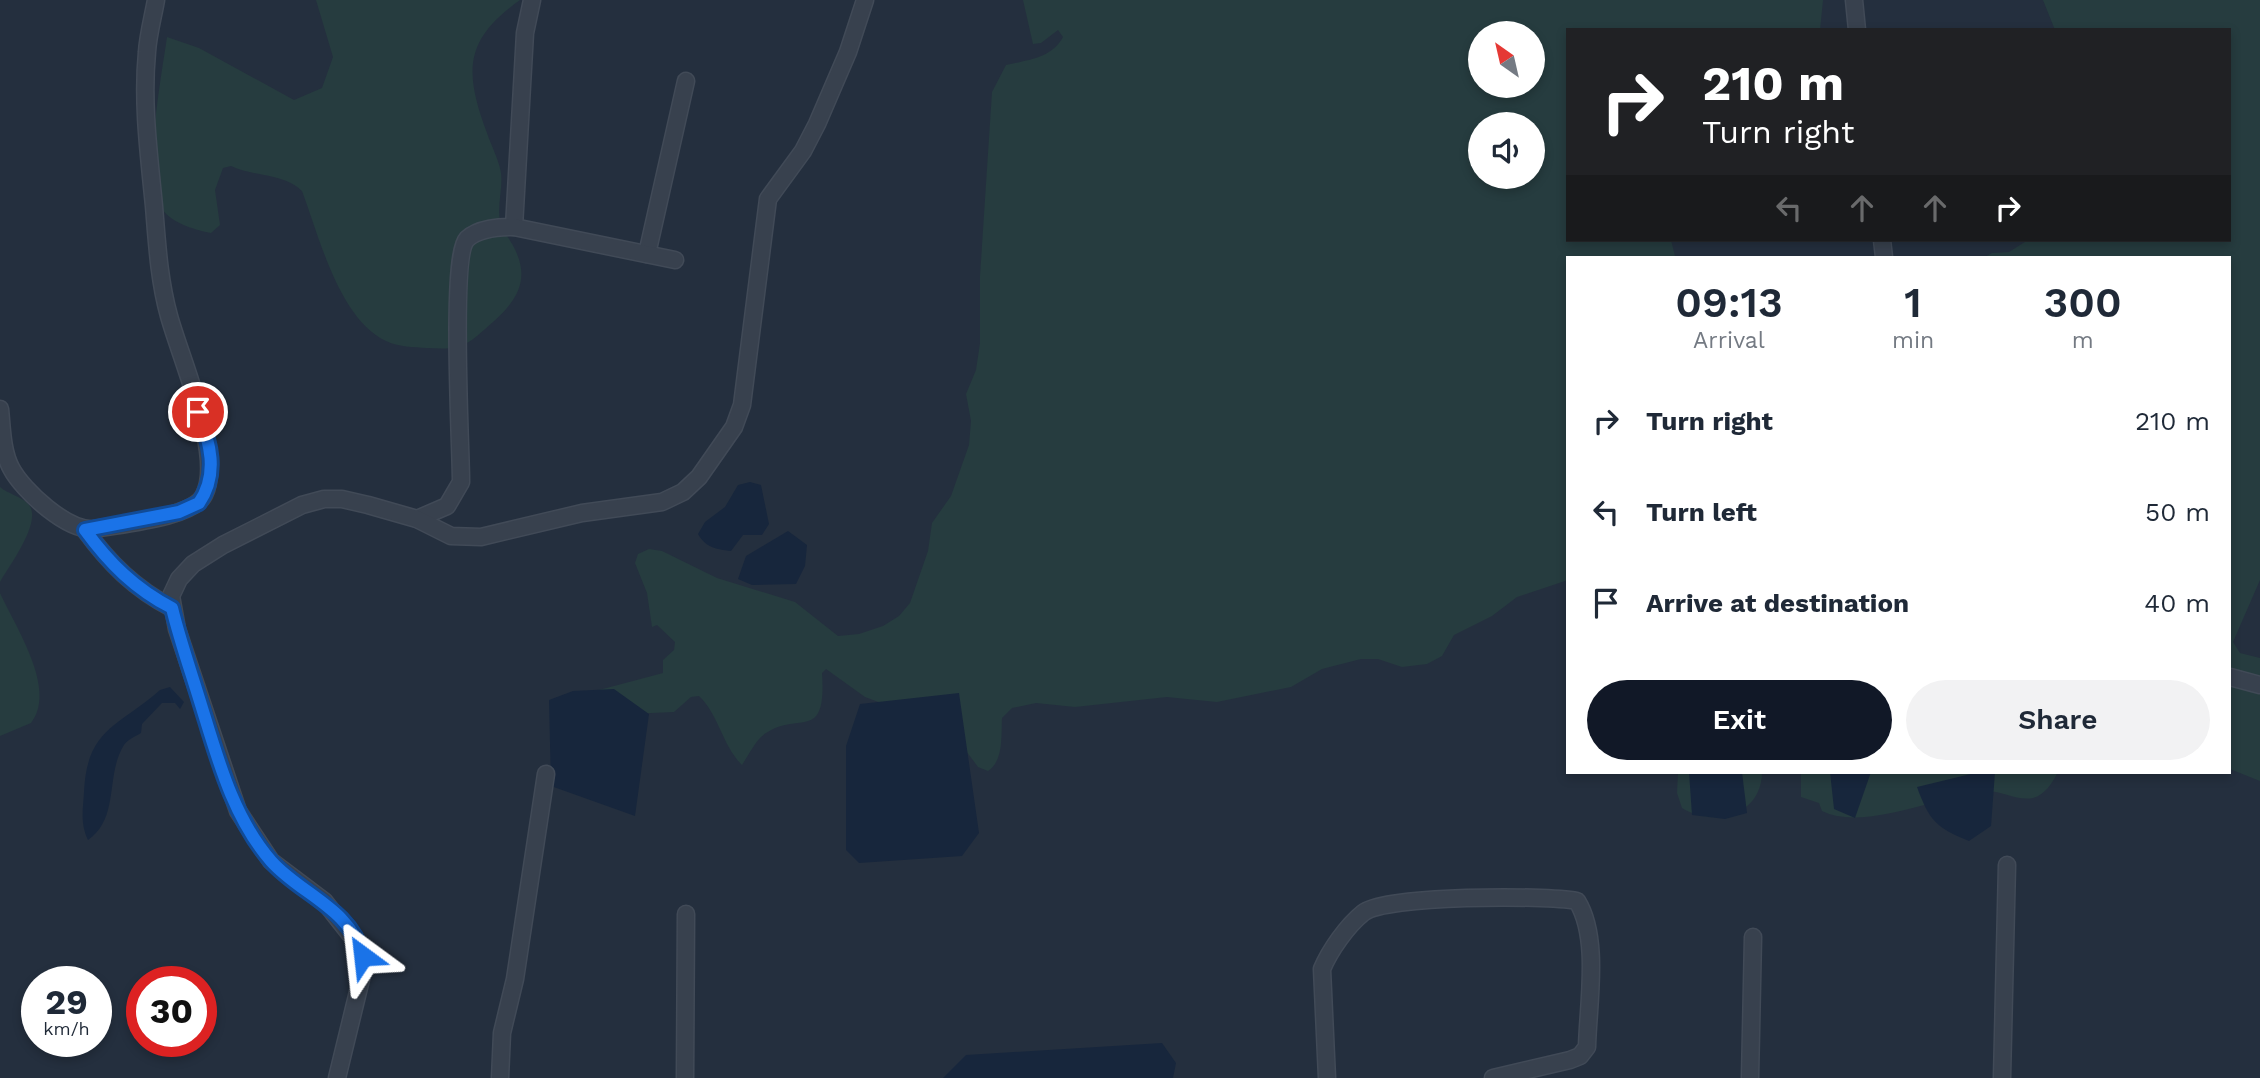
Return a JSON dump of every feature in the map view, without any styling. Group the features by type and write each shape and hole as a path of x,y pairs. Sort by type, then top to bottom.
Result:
{"street":[{"path":"85,530 140,521 193,507 204,495 211,477 211,451 168,315 160,277 145,96 147,50 156,0"},
{"path":"514,227 525,33 532,0"},
{"path":"337,1078 364,967 361,948 324,901 271,861 238,810 172,608 171,596 178,579 193,564 256,527 302,505 324,499 342,499 417,519 451,536 481,537 582,513 662,502 683,492 699,477 734,427 742,405 768,199 803,151 817,124 852,41 865,0"},
{"path":"1854,0 1857,28"},
{"path":"647,254 685,80"},
{"path":"417,519 447,506 461,482 458,286 463,247 468,238 479,232 514,227 675,260"},
{"path":"0,409 6,454 11,468 63,520 85,530 122,574 145,594 172,608"},
{"path":"2231,677 2260,685"},
{"path":"500,1078 502,1033 515,979 546,774"},
{"path":"2002,1078 2007,865"},
{"path":"1327,1078 1322,969 1329,954 1364,912 1380,905 1455,899 1560,898 1577,901 1587,917 1590,940 1587,1047 1580,1056 1570,1060 1493,1078"},
{"path":"685,1078 686,915"},
{"path":"1750,1078 1753,937"}],"green space":[{"path":"316,0 520,0 488,29 479,43 473,74 480,111 501,173 500,221 517,254 521,280 518,291 505,310 465,344 447,348 406,346 386,341 370,330 355,315 343,296 302,191 287,181 231,166 223,168 215,190 220,225 211,233 175,221 159,205 155,191 153,148 167,37 199,48 294,100 322,88 333,57"},
{"path":"1023,0 1823,0 1820,28 1566,28 1566,242 1672,242 1675,256 1566,256 1566,581 1517,597 1492,616 1454,635 1442,656 1427,664 1402,667 1378,659 1361,659 1322,669 1291,687 1217,702 1167,697 1075,707 1036,703 1012,708 1002,718 999,754 997,761 988,771 978,767 949,728 865,697 826,669 822,673 819,710 814,718 774,729 761,737 742,765 699,696 691,697 674,712 629,714 599,690 663,673 663,660 674,650 675,642 657,625 652,627 647,593 635,563 638,554 649,549 662,551 717,578 795,602 838,636 859,634 883,626 899,616 910,603 928,551 932,523 951,496 969,445 971,421 966,394 976,370 980,343 980,276 992,92 1006,65 1053,50 1063,37 1058,30 1041,43 1033,44"},
{"path":"2043,0 2260,0 2260,580 2233,642 2240,653 2260,658 2260,781 2231,769 2231,256 1987,256 2009,252 2025,242 2231,242 2231,28 2054,28"},
{"path":"0,487 28,504 32,511 32,521 17,555 0,582"},
{"path":"0,593 24,640 40,693 38,709 31,723 0,736"},
{"path":"1678,774 1762,774 1760,787 1754,799 1734,814 1721,817 1695,814 1682,808 1677,793"},
{"path":"1801,774 2057,774 2045,791 2033,798 1985,791 1880,815 1859,817 1839,816 1822,811 1819,803 1801,797"}],"water":[{"path":"750,482 761,485 769,524 762,535 743,535 731,551 708,545 698,534 705,522 725,507 738,485"},
{"path":"788,531 807,545 805,566 796,584 752,585 738,579 746,556"},
{"path":"170,687 184,702 180,709 175,703 162,703 142,724 141,733 124,745 118,757 104,820 98,831 88,840 83,811 86,771 91,754 107,731 160,690"},
{"path":"614,689 649,714 635,816 551,786 549,700 573,691"},
{"path":"959,693 979,833 962,856 859,863 846,850 846,746 860,704"},
{"path":"1689,774 1742,774 1747,813 1725,819 1692,815"},
{"path":"1830,774 1870,774 1855,818 1834,809"},
{"path":"1971,774 1995,774 1991,826 1969,841 1949,832 1930,815 1917,787"},
{"path":"1162,1043 1176,1063 1173,1078 943,1078 966,1055"}],"route":[{"path":"198,412 211,451 211,477 199,503 179,512 85,530 105,558 122,574 145,594 172,608 210,732 238,810 271,861 324,901 361,948 363,956"}]}
